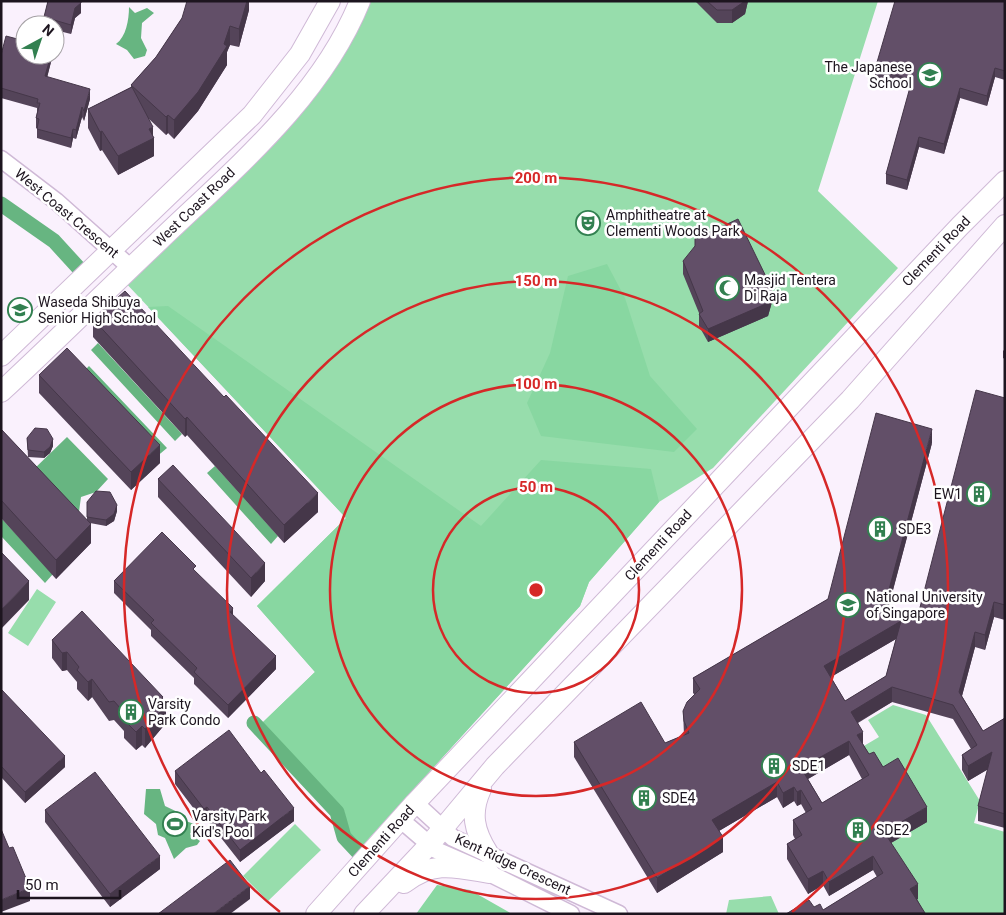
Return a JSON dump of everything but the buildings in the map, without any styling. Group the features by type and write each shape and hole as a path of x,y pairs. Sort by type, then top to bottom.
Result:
{"main road":[{"name":"West Coast Road","path":"1,356 252,114 300,54 330,1"},
{"name":"West Coast Road","path":"1,392 250,152 304,94 342,38 360,1"},
{"name":"Clementi Road","path":"316,914 401,820 414,803 960,226 1005,182"},
{"path":"364,914 429,846 495,766 850,400 1005,224"},
{"path":"382,896 427,868 489,863 476,832 474,810 484,783 495,766"}],"street":[{"name":"West Coast Crescent","path":"1,159 56,201 131,268"},
{"name":"Kent Ridge Crescent","path":"414,803 453,838 489,863 571,914"},
{"name":"Kent Ridge Crescent","path":"401,820 429,846 489,863 619,914"}],"shaded area":[{"path":"366,1 878,1 818,191 898,268 713,468 659,502 589,582 580,606 361,847 349,834 344,810 261,724 315,672 257,606 346,518 123,280 271,136"},
{"path":"129,7 135,13 147,8 154,13 142,23 141,38 147,50 145,56 134,59 127,50 116,44 126,28"},
{"path":"607,264 625,298 650,376 697,429 674,452 541,436 527,403 550,353 568,276"},
{"path":"168,306 481,526 541,460 651,469 659,502 589,582 580,606 361,847 349,834 344,810 261,724 315,672 257,606 346,518 148,307"},
{"path":"98,343 182,434 175,441 91,350"},
{"path":"89,366 167,448 155,458 78,377"},
{"path":"67,437 108,479 96,492 81,497 78,519 31,472"},
{"path":"215,466 278,536 271,544 207,473"},
{"path":"1,518 53,574 45,583 1,536"},
{"path":"37,589 56,602 28,646 8,633"},
{"path":"893,705 926,715 980,801 974,823 1005,832 1005,914 917,914 884,847 926,822 883,782 857,750 879,737 868,720"},
{"name":"Varsity Park Kid's Pool","path":"146,789 160,789 165,806 186,816 183,820 197,825 190,834 200,841 197,845 186,848 174,859 165,838 158,835 156,824 144,814"},
{"path":"295,824 321,850 268,901 243,876"},
{"path":"437,885 470,890 512,914 416,914"},
{"path":"771,896 779,914 726,914 729,900"}],"waterway":[{"path":"1,204 54,241 85,275"},
{"path":"254,723 337,812 344,837 359,853"}],"place":[{"name":"The Japanese School","path":"930,75"},
{"name":"Amphitheatre at Clementi Woods Park","path":"588,223"},
{"name":"Masjid Tentera Di Raja","path":"727,288"},
{"name":"Waseda Shibuya Senior High School","path":"20,310"},
{"name":"EW1","path":"979,494"},
{"name":"SDE3","path":"880,529"},
{"name":"National University of Singapore","path":"848,605"},
{"name":"Varsity Park Condo","path":"131,712"},
{"name":"SDE1","path":"774,766"},
{"name":"SDE4","path":"644,798"},
{"name":"Varsity Park Kid's Pool","path":"175,824"},
{"name":"SDE2","path":"858,830"}]}
